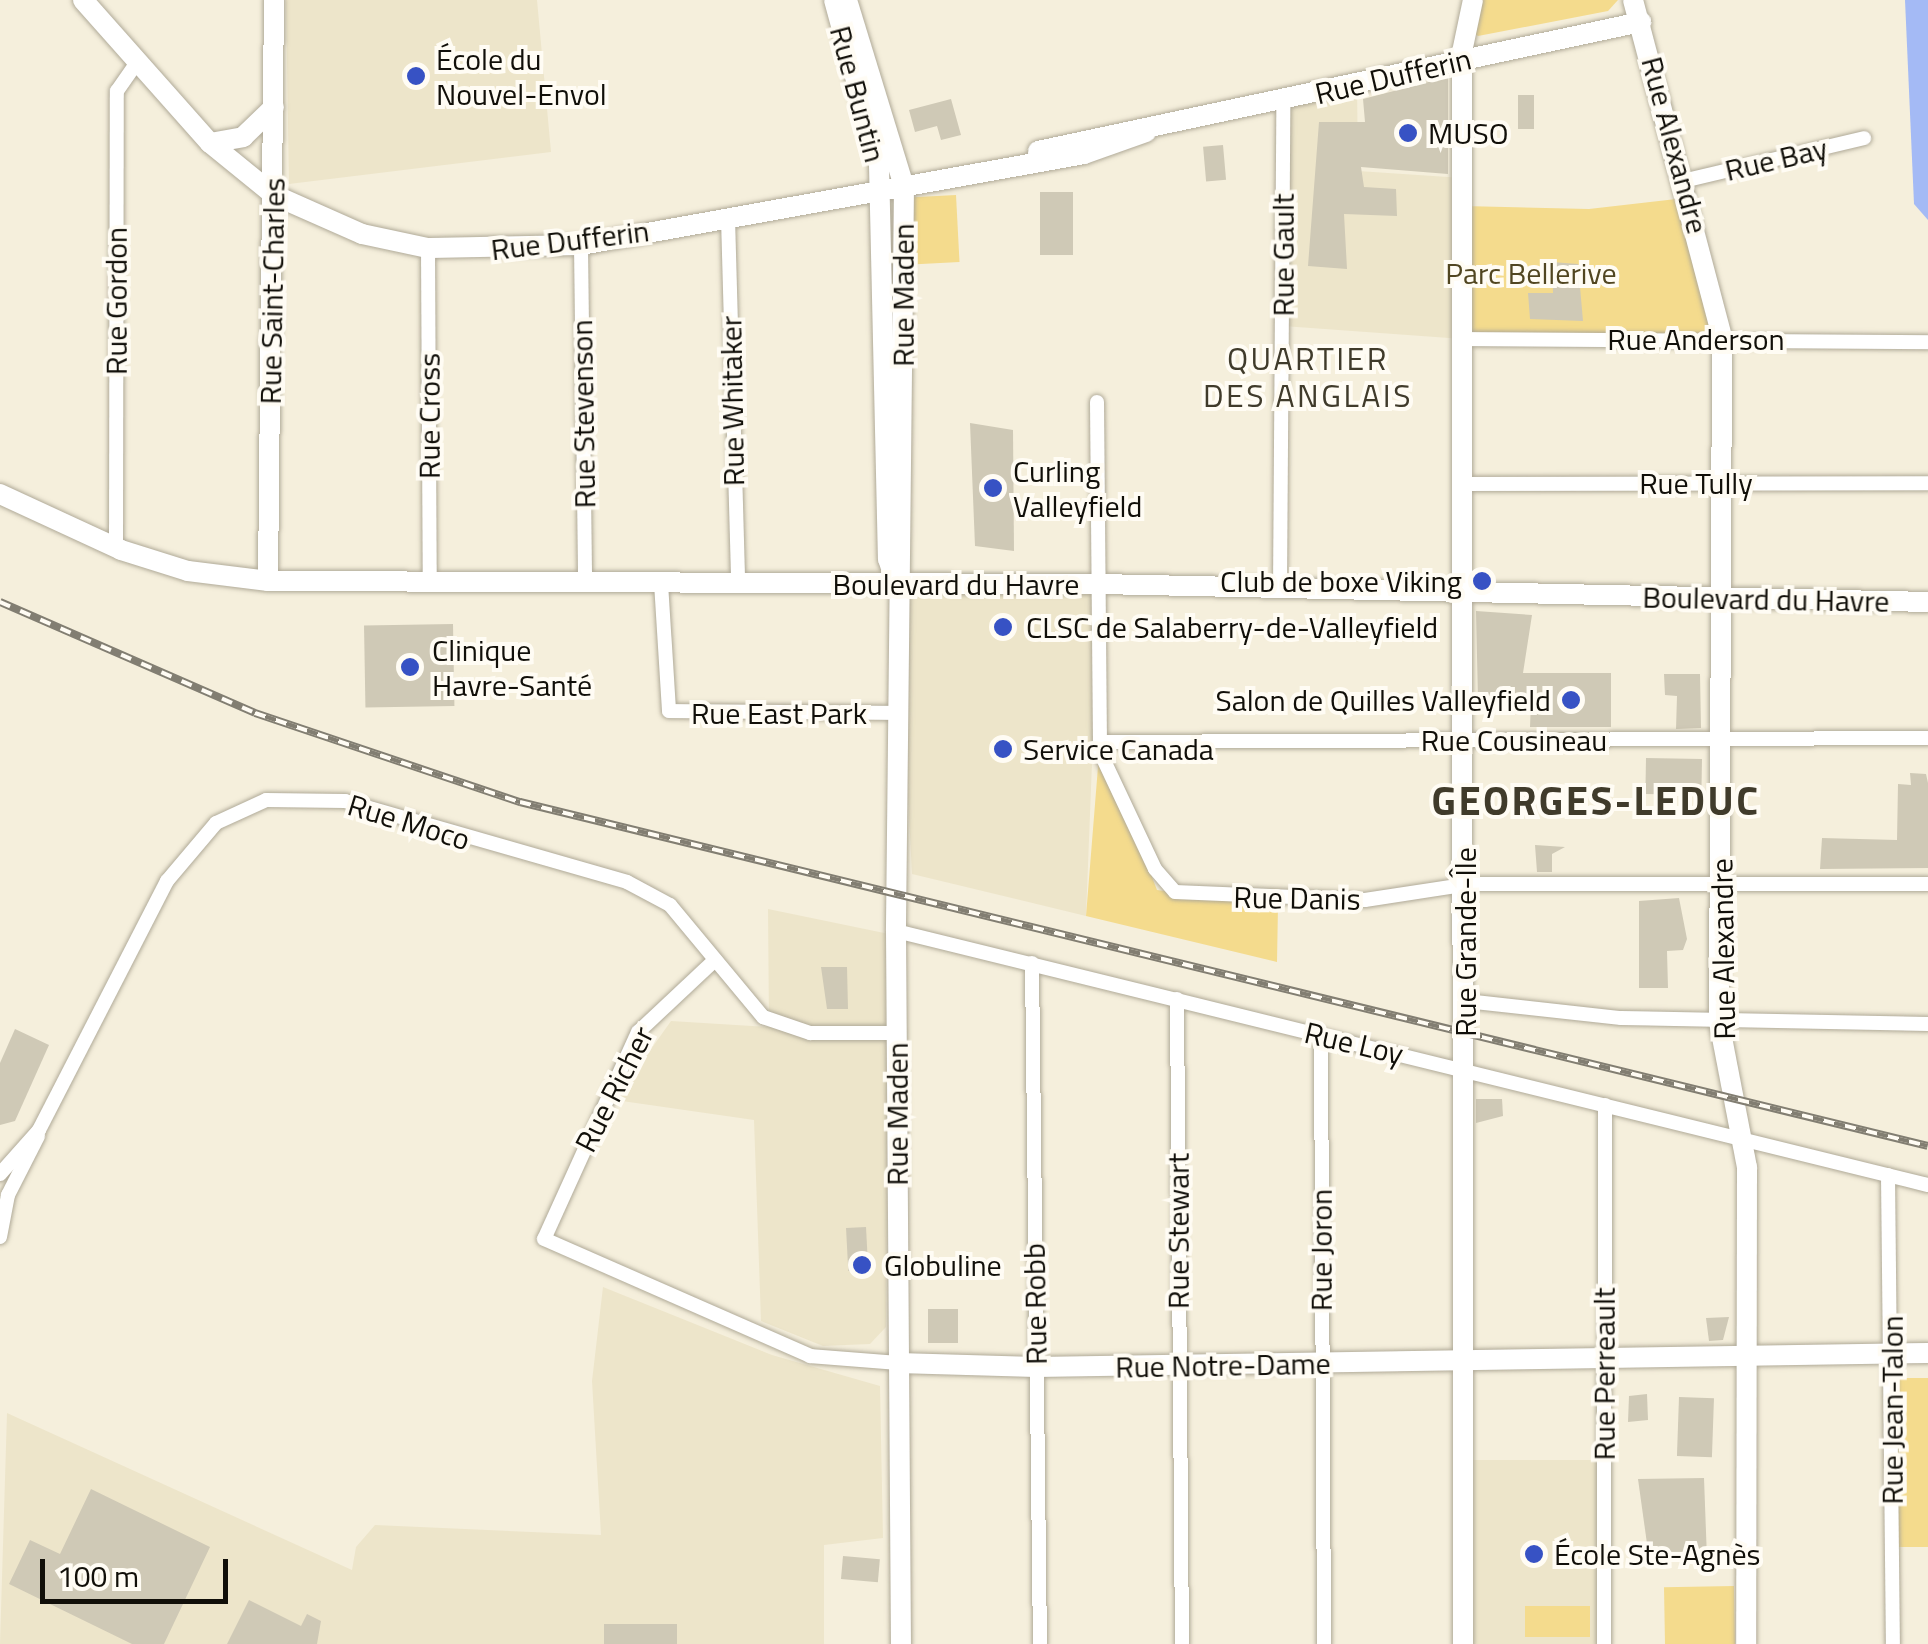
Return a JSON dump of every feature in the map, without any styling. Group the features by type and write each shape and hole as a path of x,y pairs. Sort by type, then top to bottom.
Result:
{"street":[{"name":"Rue Dufferin","path":"84,0 210,143 274,195 362,234 428,248 581,245 904,186 1023,159 1081,139 1146,132 1641,22"},
{"name":"Rue Buntin","path":"834,0 873,134 880,189"},
{"name":"Rue Buntin","path":"847,0 904,186"},
{"name":"Rue Grande-Île","path":"1464,1644 1463,59 1473,0"},
{"name":"Rue Alexandre","path":"1633,0 1687,180 1722,338 1719,1022 1744,1138 1746,1644"},
{"name":"Rue Saint-Charles","path":"268,581 273,2"},
{"name":"Rue Gordon","path":"116,547 116,102 121,78 136,62"},
{"name":"Rue Gault","path":"1280,588 1283,102"},
{"path":"210,143 244,137 274,108"},
{"name":"Rue Bay","path":"1687,180 1864,138"},
{"name":"Rue Maden","path":"901,1644 896,931 904,186"},
{"name":"Rue Maden","path":"880,189 888,559 897,584"},
{"name":"Rue Whitaker","path":"728,218 738,585"},
{"name":"Rue Stevenson","path":"581,245 584,584"},
{"name":"Rue Cross","path":"428,248 430,583"},
{"name":"Rue Anderson","path":"1463,339 1928,342"},
{"name":"Rue Danis","path":"1098,402 1100,742 1155,869 1174,892 1365,900 1464,885 1928,884"},
{"name":"Rue Tully","path":"1463,484 1928,484"},
{"name":"Boulevard du Havre","path":"0,494 116,547 188,571 268,581 1098,584 1928,602"},
{"name":"Rue East Park","path":"661,584 669,711 899,713"},
{"name":"Rue Cousineau","path":"1100,742 1928,738"},
{"name":"Rue Moco","path":"1,1222 8,1195 39,1130 167,882 216,823 266,800 345,801 627,882 670,906 748,1002 783,1027 896,1033"},
{"name":"Rue Loy","path":"896,931 1928,1185"},
{"name":"Rue Richer","path":"544,1239 638,1032 715,960"},
{"name":"Rue Robb","path":"1032,963 1040,1644"},
{"name":"Rue Stewart","path":"1177,999 1182,1644"},
{"path":"1466,1001 1719,1022 1928,1024"},
{"name":"Rue Joron","path":"1321,1036 1324,1644"},
{"name":"Rue Perreault","path":"1604,1644 1605,1105"},
{"name":"Rue Moco","path":"0,1174 39,1130"},
{"name":"Rue Jean-Talon","path":"1888,1175 1892,1644"},
{"name":"Rue Notre-Dame","path":"544,1239 810,1356 1036,1367 1928,1353"}],"shaded area":[{"name":"École du Nouvel-Envol","path":"286,0 537,0 551,152 289,184"},
{"path":"1357,84 1358,171 1463,178 1463,339 1283,326 1283,102"},
{"path":"897,584 1099,584 1086,916 912,874"},
{"path":"768,909 889,934 886,1327 870,1344 823,1346 761,1321 754,1120 615,1100 671,1021 769,1027"},
{"path":"603,1287 772,1355 880,1386 883,1538 824,1545 824,1644 0,1644 7,1413 352,1570 356,1547 375,1525 601,1535 592,1381"},
{"name":"École Ste-Agnès","path":"1464,1460 1604,1460 1604,1644 1464,1644"}],"green space":[{"path":"1479,0 1618,0 1608,11 1478,36 1472,32"},
{"path":"956,195 960,262 912,264 908,198"},
{"name":"Parc Bellerive","path":"1685,198 1716,337 1463,339 1463,206 1589,209"},
{"path":"1100,742 1157,890 1278,906 1277,962 1086,916"},
{"path":"1897,1378 1928,1378 1928,1547 1897,1547"},
{"path":"1734,1586 1735,1644 1665,1644 1664,1587"},
{"path":"1525,1606 1590,1606 1590,1637 1525,1637"}],"water":[{"path":"1905,0 1928,0 1928,220 1914,204"}],"building":[{"path":"1448,77 1448,174 1361,167 1364,187 1396,189 1397,216 1344,214 1347,269 1308,266 1319,122 1365,122 1363,99"},
{"path":"1518,95 1534,95 1534,129 1518,129"},
{"path":"951,99 961,135 941,140 937,126 915,132 909,110"},
{"path":"1223,145 1226,180 1206,182 1203,147"},
{"path":"1040,192 1073,192 1073,255 1040,255"},
{"path":"1552,262 1578,264 1583,321 1530,319 1528,293 1553,293"},
{"name":"Curling Valleyfield","path":"970,423 1013,430 1014,551 975,546"},
{"path":"1476,611 1532,615 1523,673 1611,673 1611,727 1530,727 1531,700 1478,701"},
{"name":"Clinique Havre-Santé","path":"453,624 454,706 365,708 364,626"},
{"path":"1664,674 1700,674 1701,728 1676,729 1677,696 1665,695"},
{"path":"1646,758 1702,759 1701,795 1645,794"},
{"path":"1910,773 1926,774 1928,783 1928,868 1820,869 1822,838 1897,840 1898,784 1911,785"},
{"path":"1535,845 1565,847 1552,854 1552,872 1537,872"},
{"path":"1679,898 1687,939 1683,950 1667,951 1668,988 1639,988 1639,901"},
{"path":"821,967 847,967 848,1009 827,1009"},
{"path":"15,1029 49,1045 15,1121 0,1125 0,1063"},
{"path":"1476,1099 1502,1099 1503,1116 1476,1123"},
{"path":"866,1227 868,1270 848,1271 846,1228"},
{"path":"928,1309 958,1309 958,1343 928,1343"},
{"path":"1729,1317 1723,1340 1709,1341 1706,1318"},
{"path":"1647,1394 1648,1420 1628,1422 1629,1396"},
{"path":"1679,1397 1714,1398 1712,1457 1677,1456"},
{"path":"1704,1478 1707,1559 1649,1558 1638,1479"},
{"path":"91,1489 210,1547 164,1644 132,1644 9,1584 30,1540 60,1554"},
{"path":"843,1556 880,1559 878,1582 841,1579"},
{"path":"249,1600 301,1626 307,1614 321,1621 317,1644 227,1644"},
{"path":"604,1624 677,1624 677,1644 604,1644"}],"railway":[{"path":"0,602 255,713 520,802 1928,1146"}],"place":[{"name":"École du Nouvel-Envol","path":"416,76"},
{"name":"MUSO","path":"1408,133"},
{"name":"Curling Valleyfield","path":"993,488"},
{"name":"Club de boxe Viking","path":"1482,581"},
{"name":"CLSC de Salaberry-de-Valleyfield","path":"1003,627"},
{"name":"Clinique Havre-Santé","path":"410,667"},
{"name":"Salon de Quilles Valleyfield","path":"1571,700"},
{"name":"Service Canada","path":"1003,749"},
{"name":"Globuline","path":"862,1265"},
{"name":"École Ste-Agnès","path":"1534,1554"}],"district":[{"name":"QUARTIER DES ANGLAIS","path":"1308,378"},
{"name":"GEORGES-LEDUC","path":"1596,801"}]}
